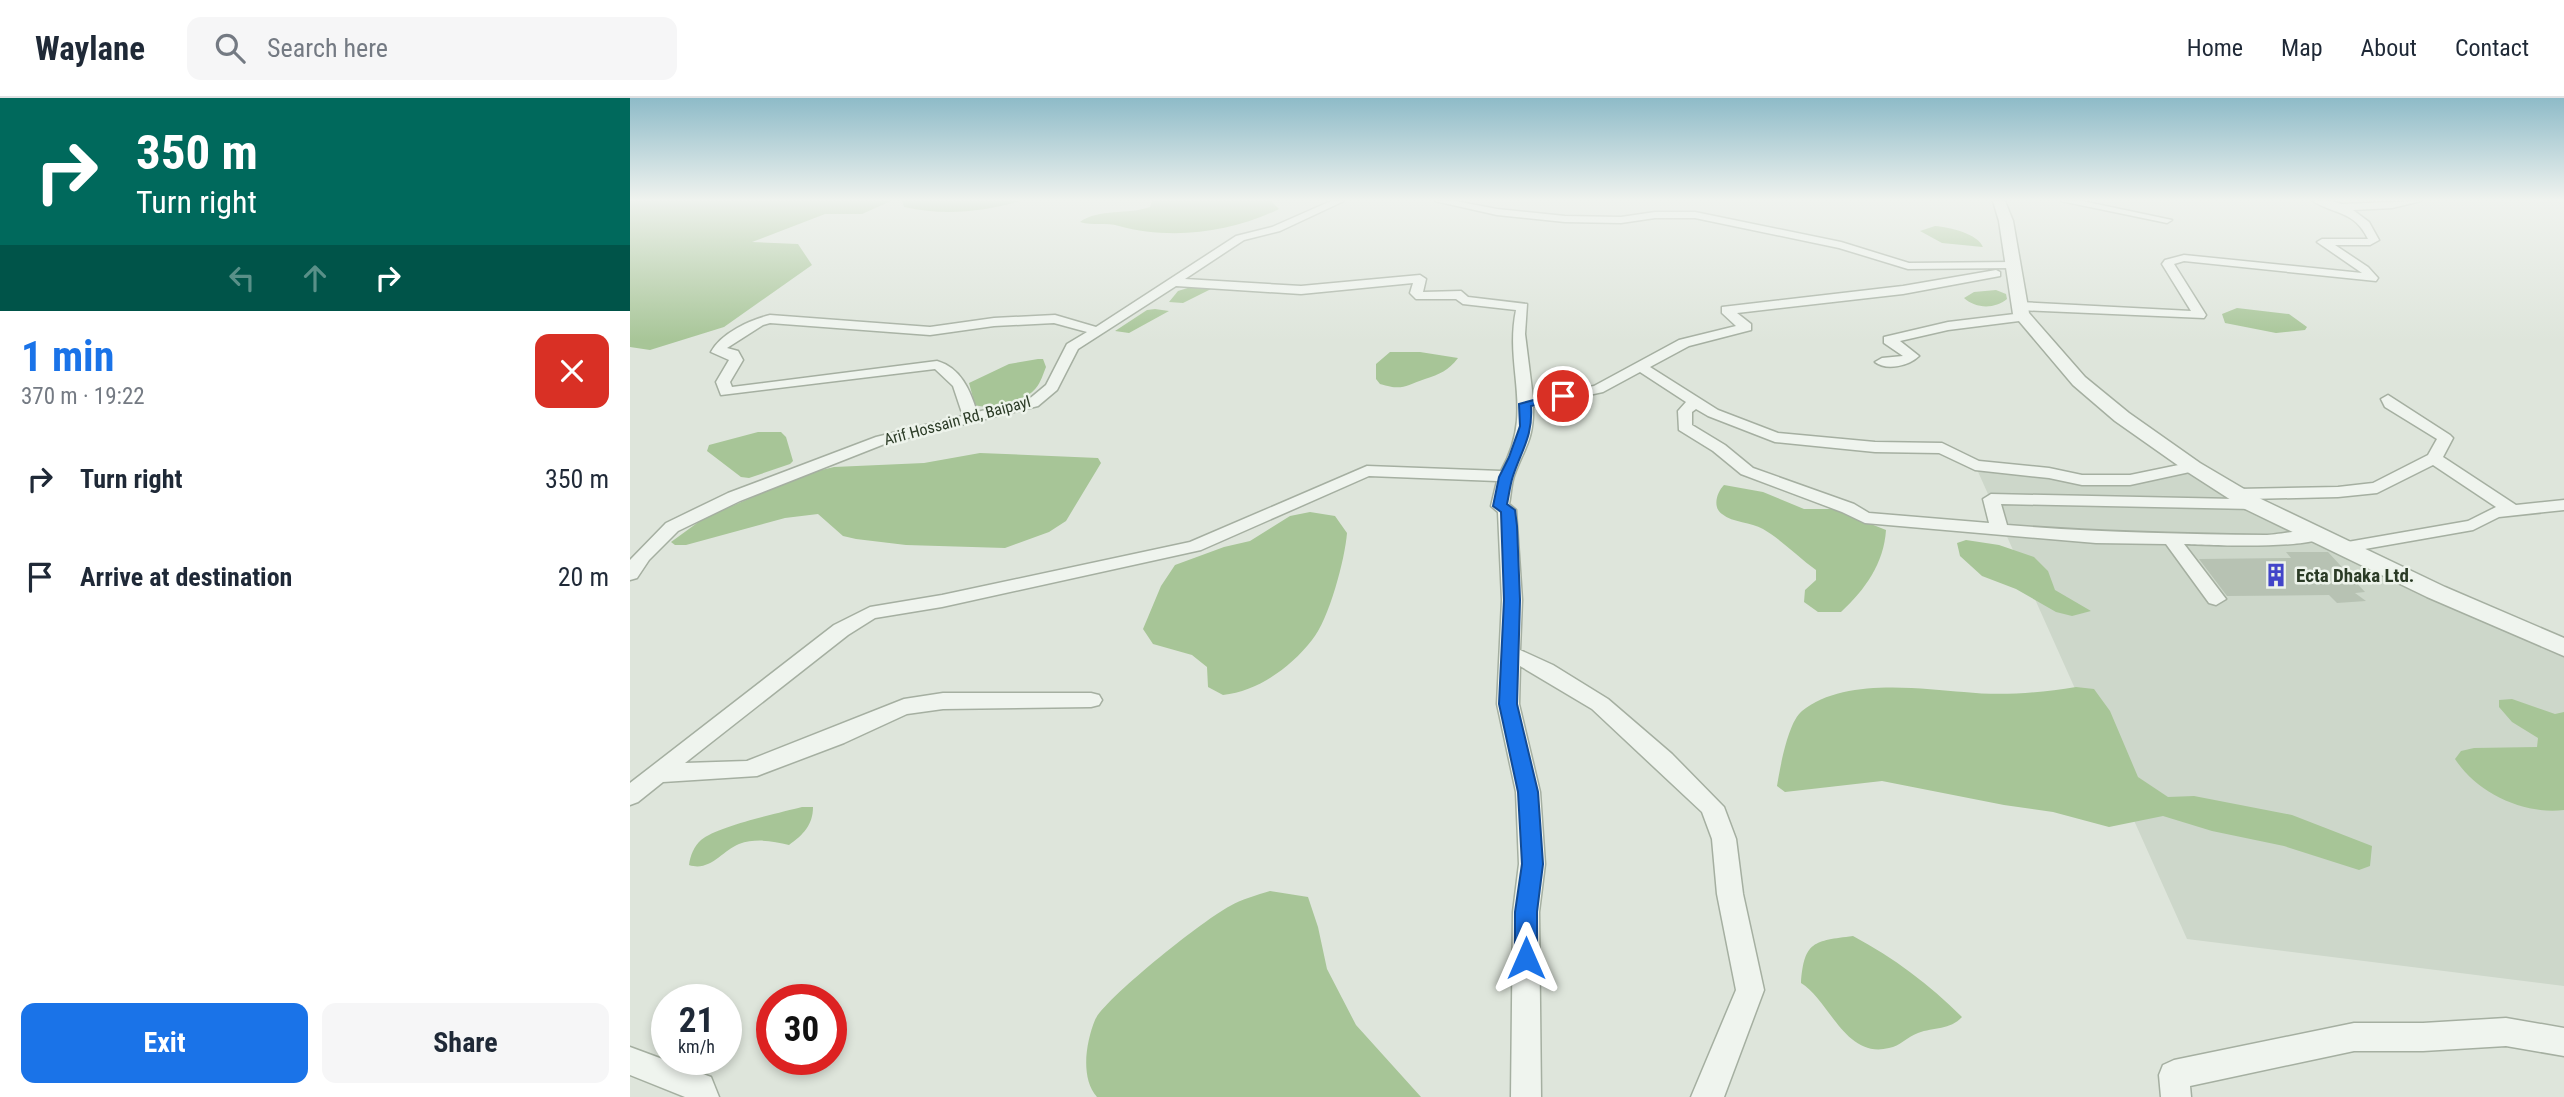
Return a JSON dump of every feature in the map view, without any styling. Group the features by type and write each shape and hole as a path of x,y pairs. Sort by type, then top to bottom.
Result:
{"street":[{"name":"Arif Hossain Rd, Baipayl","path":"630,574 642,556 672,527 734,497 882,440 1033,403 1052,387 1072,347 1226,248"},
{"path":"1849,248 1908,266 2014,269"},
{"path":"2009,248 2021,312 2079,381 2122,416 2193,467 2245,499 2342,548 2564,648"},
{"path":"1882,362 1905,361 1912,356 1889,340 2021,312 2200,315 2168,264 2184,258 2372,278 2364,269 2331,248"},
{"path":"1525,404 1598,389 1684,343 1746,327 1726,310 1961,282 2014,269"},
{"path":"1174,282 1301,290 1420,279 1416,293 1420,296 1461,295 1463,300 1517,304 1522,307 1518,334 1526,426 1506,477 1500,506 1507,510 1510,526 1512,600 1508,704 1528,792 1532,864 1526,912 1526,1097"},
{"path":"971,417 962,387 952,374 937,365 726,392 723,382 736,360 733,354 718,352 721,346 758,322 770,319 930,331 994,322 1055,319 1097,331"},
{"path":"1640,366 1713,414 1774,438 1875,447 1942,448 1975,465 2000,470 2049,473 2082,480 2130,480 2193,467"},
{"path":"2000,531 1991,499 2245,499 2377,488 2434,458 2445,438 2425,423 2390,404 2388,399"},
{"path":"1695,402 1685,411 1684,427 1720,448 1747,471 1848,508 1864,518 2096,538 2271,540 2318,535"},
{"path":"2434,458 2512,510"},
{"path":"630,796 841,630 870,612 942,601 1195,546 1367,471 1506,477"},
{"path":"2342,548 2473,525 2495,512 2564,505"},
{"path":"2171,539 2216,599"},
{"path":"1509,653 1546,670 1600,704 1664,760 1712,807 1724,839 1730,894 1750,990 1710,1093 1706,1097"},
{"path":"658,773 749,770 836,737 904,707 943,701 1091,700"},
{"path":"2176,1097 2174,1076 2354,1037 2423,1037 2506,1032 2564,1042"},
{"path":"630,1061 700,1088 704,1097"}],"shaded area":[{"path":"630,248 800,248 812,265 724,327 650,350 630,347"},
{"path":"1194,286 1211,289 1183,303 1169,302 1178,291"},
{"path":"1996,290 2006,294 2007,299 1997,305 1980,306 1964,298 1974,292"},
{"path":"2237,308 2289,314 2307,327 2305,330 2276,333 2225,323 2222,314"},
{"path":"1147,310 1169,311 1129,333 1115,331"},
{"path":"1390,352 1420,352 1458,358 1439,374 1408,386 1394,387 1380,384 1376,379 1376,364"},
{"path":"1043,359 1046,367 1031,393 1007,404 990,407 975,405 969,383 1009,364"},
{"path":"758,432 781,432 786,437 793,461 749,478 741,477 707,451 709,445"},
{"path":"980,453 1098,458 1101,463 1066,521 1049,532 1005,548 906,545 856,539 843,536 818,514 785,518 686,545 675,545 671,542 704,518 809,473 834,467 924,463"},
{"path":"1975,465 2130,480 2193,467 2564,647 2564,986 2187,939"},
{"path":"1724,485 1763,492 1804,509 1833,509 1886,530 1882,554 1858,595 1841,612 1818,612 1804,602 1805,590 1816,580 1816,570 1763,529 1722,514 1717,508 1717,500"},
{"path":"1310,512 1335,516 1347,533 1346,544 1340,573 1324,618 1312,640 1294,660 1272,677 1249,689 1223,695 1208,687 1207,667 1192,655 1153,644 1143,629 1161,586 1175,565 1224,547 1250,541 1290,516"},
{"path":"1966,540 1999,545 2034,557 2048,571 2055,590 2091,611 2072,616 2056,612 2016,589 1982,576 1960,556 1957,543"},
{"path":"2076,687 2094,689 2110,711 2138,777 2168,797 2194,796 2292,815 2372,846 2370,866 2359,870 2284,846 2212,831 2163,816 2109,827 2053,812 1882,781 1785,792 1777,786 1785,746 1797,717 1819,701 1838,694 1858,689 1903,688 2006,694"},
{"path":"2512,699 2555,714 2564,712 2564,810 2533,809 2503,799 2476,782 2455,759 2461,751 2474,748 2537,747 2538,738 2512,722 2499,707 2499,700"},
{"path":"802,807 813,807 811,819 803,833 789,845 764,841 745,842 703,866 689,865 696,845 709,835 749,820"},
{"path":"1270,891 1308,897 1327,969 1356,1025 1421,1097 1097,1097 1088,1080 1086,1060 1095,1020 1103,1009 1157,959 1218,913 1250,897"},
{"path":"1853,936 1910,972 1962,1017 1952,1024 1918,1033 1889,1048 1874,1049 1849,1037 1821,1002 1801,983 1808,951 1820,942"}],"building":[{"name":"Ecta Dhaka Ltd.","path":"2286,552 2328,552 2365,592 2355,593 2366,601 2337,603 2329,595 2227,596 2199,559 2291,558"}],"place":[{"name":"Ecta Dhaka Ltd.","path":"2276,575"}],"route":[{"path":"1526,958 1526,912 1532,864 1528,792 1508,704 1512,600 1510,526 1507,510 1500,506 1506,477 1526,426 1525,404 1543,398 1563,396"}]}
